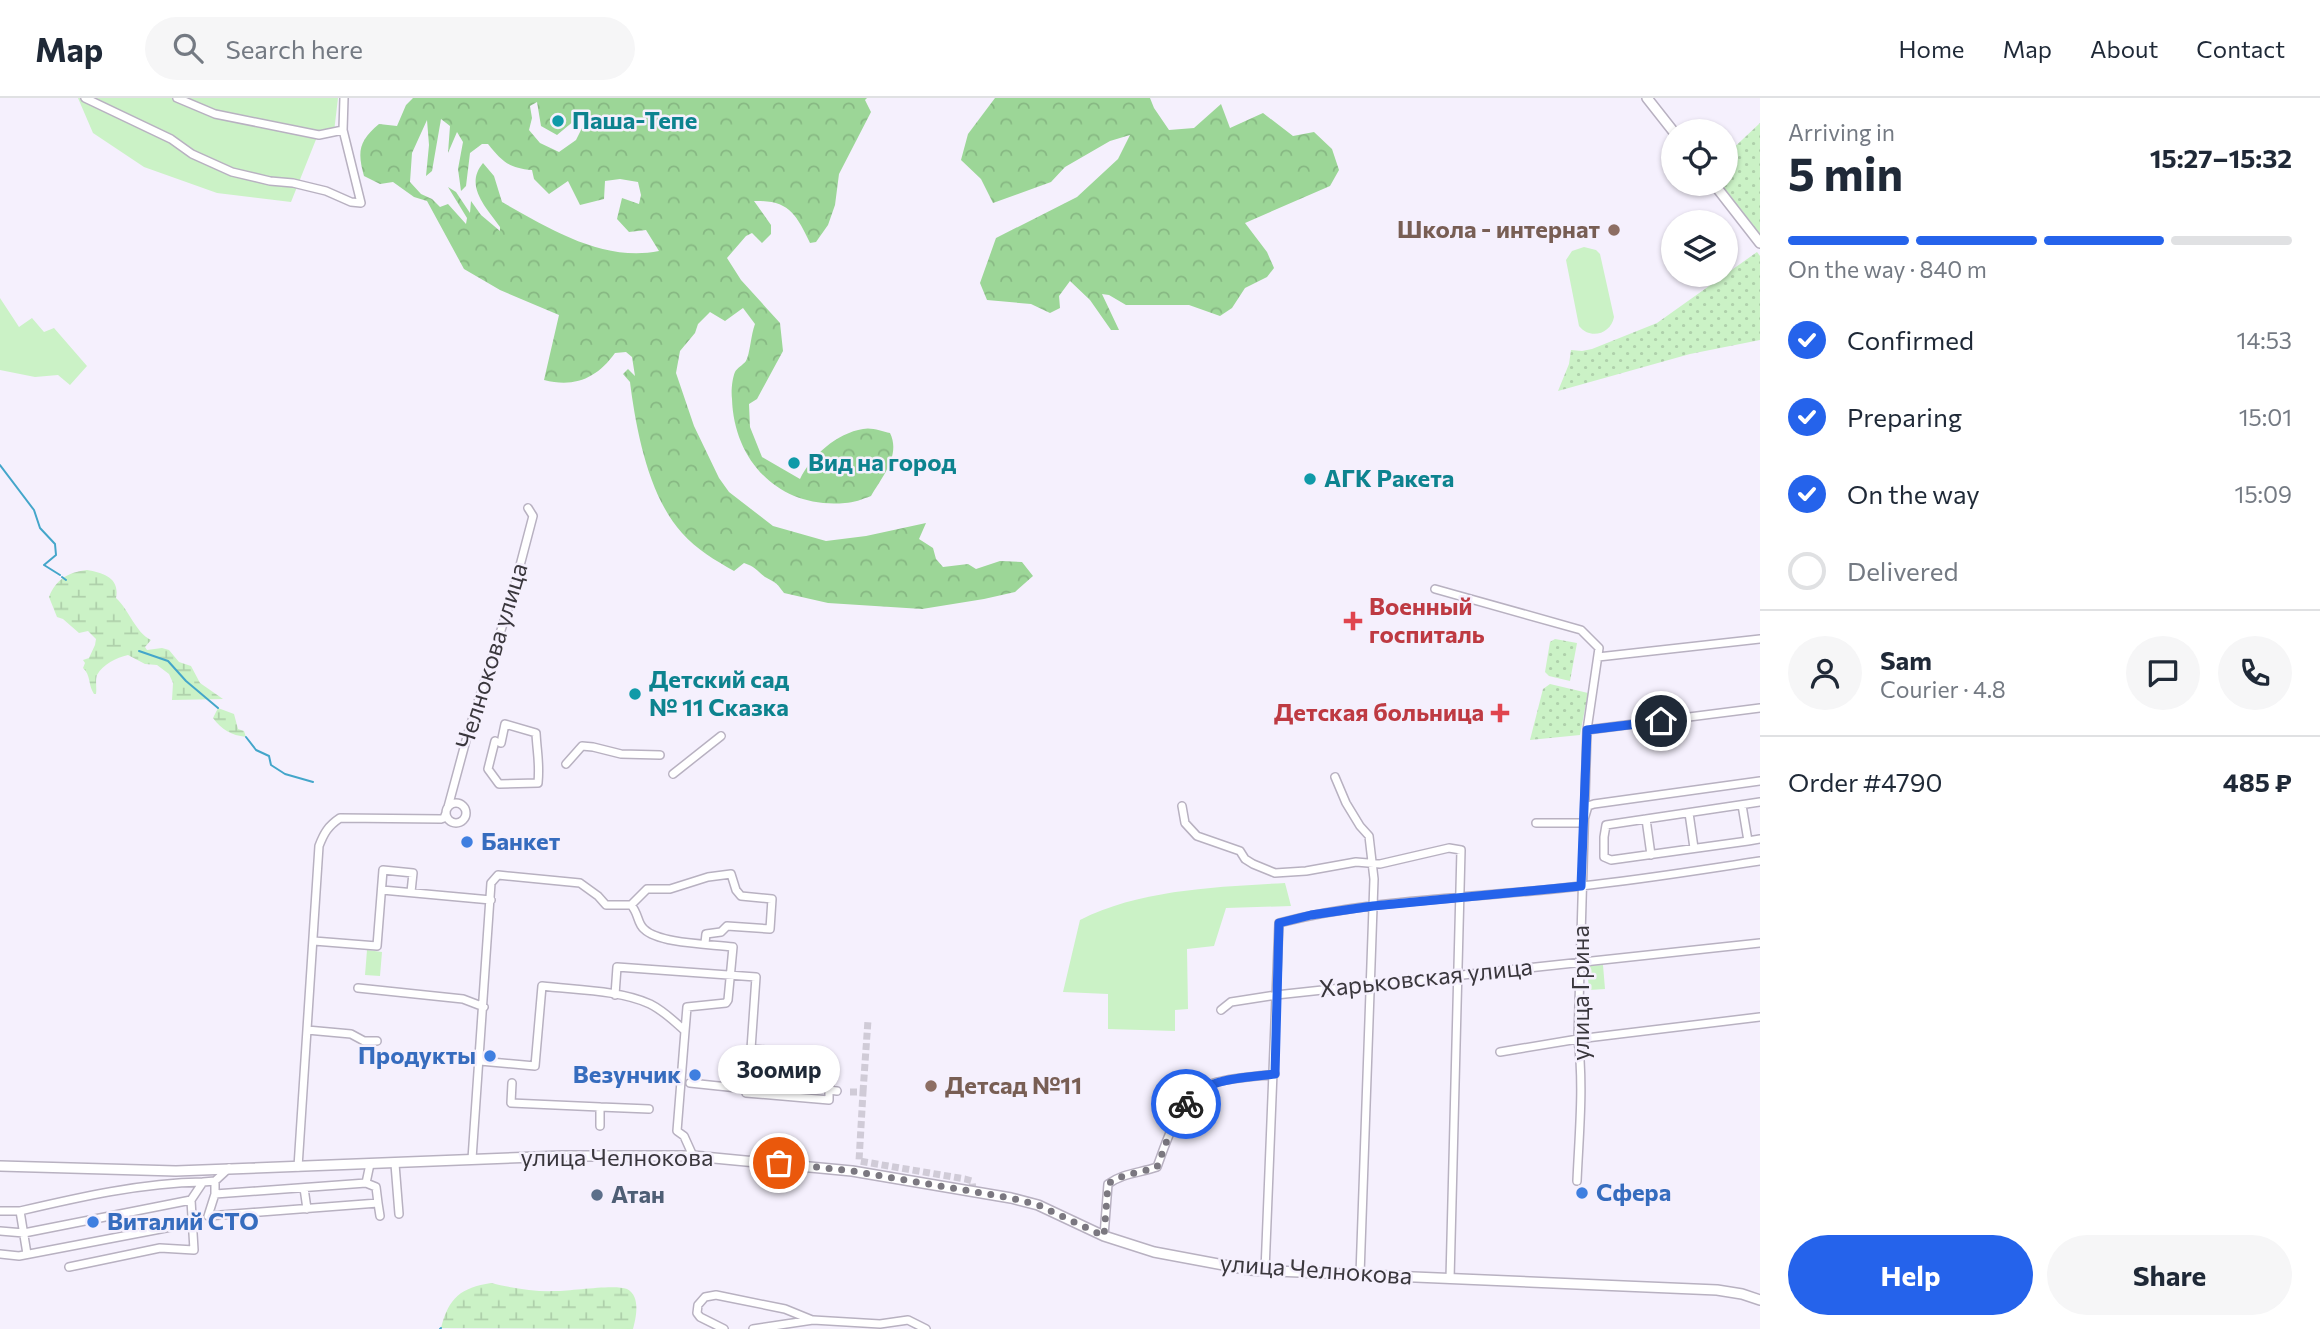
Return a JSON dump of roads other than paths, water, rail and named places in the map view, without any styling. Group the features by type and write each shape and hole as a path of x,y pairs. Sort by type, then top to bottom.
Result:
{"main road":[{"path":"1647,98 1664,119"},
{"path":"1723,196 1760,243"},
{"name":"улица Челнокова","path":"0,1166 134,1171 395,1164 562,1156 693,1156 852,1171 1011,1198 1038,1205 1104,1236 1154,1252 1240,1269 1717,1290 1760,1300"}],"street":[{"path":"85,98 232,172 270,181 293,183 361,203 343,130 344,98"},
{"path":"177,98 215,114 319,135 343,130"},
{"name":"Челнокова улица","path":"314,941 319,846 323,834 331,824 340,818 441,819 447,810 468,733 512,596 533,516 528,508"},
{"path":"1435,589 1581,630 1599,648 1598,657 1760,639"},
{"name":"улица Грина","path":"1577,1181 1581,1063 1577,1040 1583,823 1587,730 1598,657"},
{"path":"1587,730 1760,709"},
{"path":"505,724 536,733 537,753 541,761 538,783 499,784 488,769 498,742 505,724"},
{"path":"673,774 721,736"},
{"path":"566,764 582,746 621,754 660,755"},
{"path":"1335,777 1346,803 1369,836 1374,879 1360,1275"},
{"path":"1536,823 1583,823 1588,806 1594,804 1760,781"},
{"path":"1760,802 1606,825 1604,857 1611,860 1760,839"},
{"path":"1742,805 1748,841"},
{"path":"1182,806 1185,823 1197,836 1240,851 1245,859 1275,873 1306,871 1356,862 1371,861 1380,864 1449,848 1461,850 1450,1279"},
{"path":"1689,813 1694,848"},
{"path":"1646,819 1651,855"},
{"path":"1265,1271 1279,923 1311,915 1373,906 1581,886 1760,861"},
{"path":"298,1167 314,941 377,946 383,870 413,873 411,892"},
{"path":"472,1159 491,883 498,876 580,883 606,905 631,905 647,889 670,889 708,877 731,874 741,896 772,899 770,929 727,926 721,932 706,934 705,943"},
{"path":"382,890 491,900"},
{"path":"631,905 638,913 639,923 656,937 733,947 726,1003 687,1007 677,1131 684,1136 693,1156"},
{"name":"Харьковская улица","path":"1221,1010 1231,1002 1276,995 1760,943"},
{"path":"615,995 617,967 756,977 751,1049 820,1054 818,1073 831,1074 833,1090 829,1100 746,1093 747,1089 690,1083"},
{"path":"480,1061 536,1066 542,986 615,995 649,1003 685,1031"},
{"path":"358,988 463,999 484,1007"},
{"path":"1500,1052 1760,1017"},
{"path":"307,1030 351,1034 364,1041 377,1041"},
{"path":"1104,1236 1108,1184 1119,1175 1141,1173 1157,1167 1174,1122 1192,1096 1217,1083 1275,1074"},
{"path":"512,1083 511,1103 649,1109"},
{"path":"600,1107 600,1126"},
{"path":"366,1183 370,1164"},
{"path":"395,1164 399,1214"},
{"path":"0,1211 20,1211 90,1195 177,1183 215,1181 230,1168"},
{"path":"215,1181 215,1194 208,1216 378,1203"},
{"path":"69,1267 160,1248 194,1250 191,1200 203,1182"},
{"path":"215,1194 366,1183 376,1187 380,1216"},
{"path":"304,1188 307,1209"},
{"path":"0,1231 24,1233 191,1200"},
{"path":"20,1211 27,1254"},
{"path":"0,1254 19,1256 192,1223"},
{"path":"724,1329 697,1313 698,1305 705,1297 716,1295 775,1307 813,1320"},
{"path":"753,1329 813,1320 880,1324 908,1320 926,1329"}],"waterway":[{"path":"0,465 34,510 40,528 55,544 56,555 44,565 60,575"},
{"path":"62,577 66,580"},
{"path":"139,651 168,661 186,681 218,708"},
{"path":"246,737 256,750 269,756 271,765 285,774 313,782"}],"tunnel":[{"path":"863,1092 868,1020"},
{"path":"850,1092 863,1092 859,1161 965,1179 972,1181 973,1190"}],"place":[{"name":"Паша-Тепе","path":"558,121"},
{"name":"Школа - интернат","path":"1614,230"},
{"name":"Вид на город","path":"794,463"},
{"name":"АГК Ракета","path":"1310,479"},
{"name":"Военный госпиталь","path":"1353,621"},
{"name":"Детский сад № 11 Сказка","path":"635,694"},
{"name":"Детская больница","path":"1500,713"},
{"name":"Банкет","path":"467,842"},
{"name":"Продукты","path":"490,1056"},
{"name":"Везунчик","path":"695,1075"},
{"name":"Детсад №11","path":"931,1086"},
{"name":"Зоомир","path":"779,1163"},
{"name":"Сфера","path":"1582,1193"},
{"name":"Атан","path":"597,1195"},
{"name":"Виталий СТО","path":"93,1222"}]}
